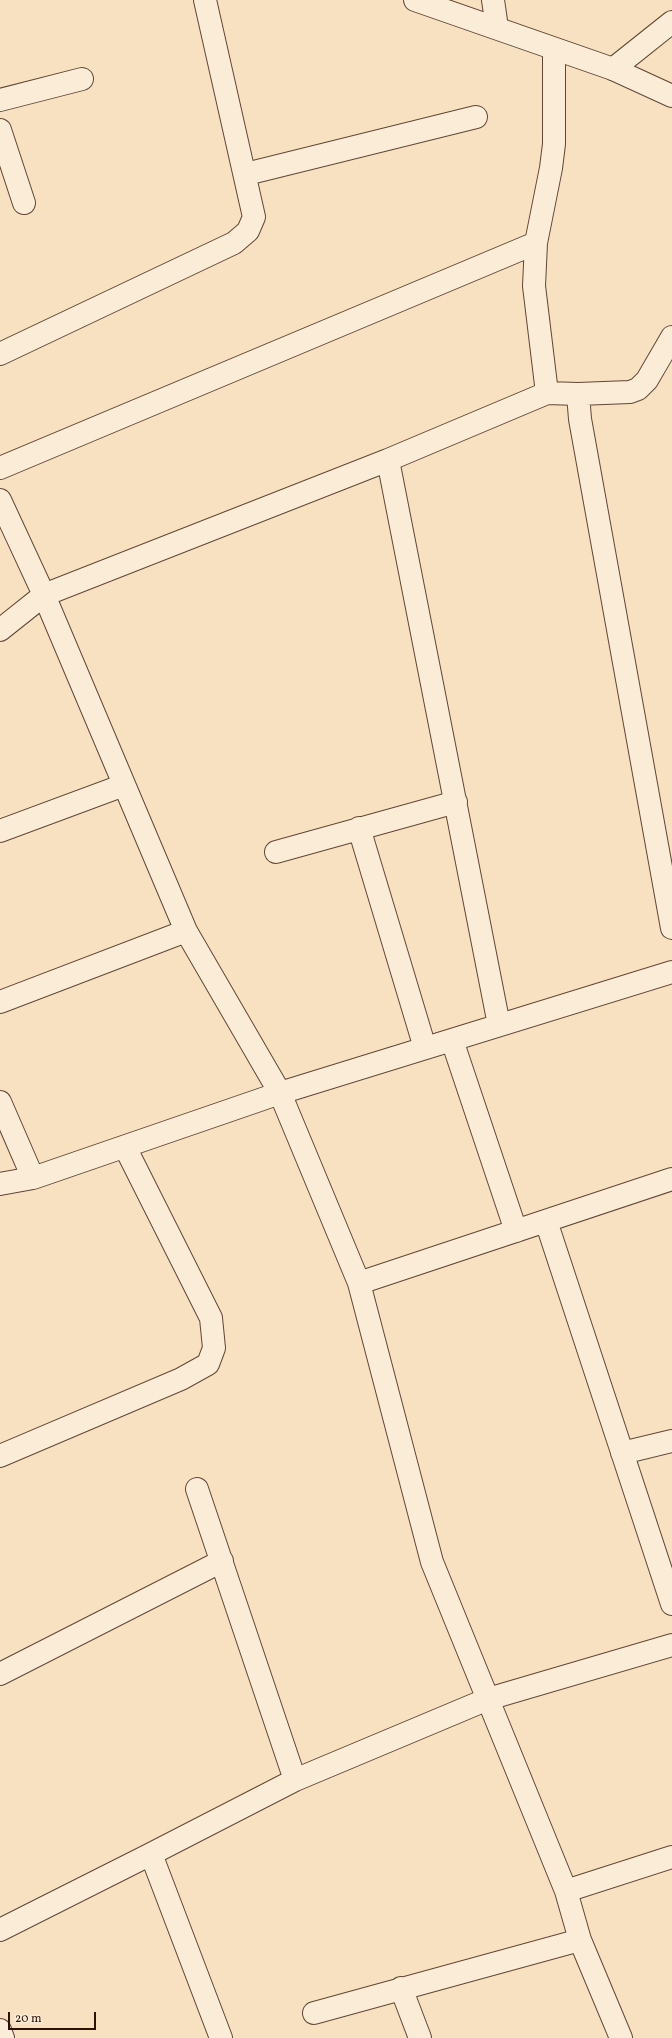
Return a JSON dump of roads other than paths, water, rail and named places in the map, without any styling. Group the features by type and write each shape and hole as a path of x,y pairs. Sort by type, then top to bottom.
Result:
{"street":[{"path":"0,354 234,243 248,231 254,217 246,174 205,0"},
{"path":"415,0 613,69 672,96"},
{"path":"492,0 497,28"},
{"path":"613,69 672,22"},
{"path":"547,393 534,286 536,243 551,168 554,144 554,49"},
{"path":"0,100 82,79"},
{"path":"246,174 476,117"},
{"path":"0,130 24,203"},
{"path":"0,468 536,243"},
{"path":"0,630 44,594 388,460 547,393 578,394 630,392 638,389 647,380 672,337"},
{"path":"578,394 580,419 672,928"},
{"path":"388,460 499,1025"},
{"path":"0,500 44,594 186,931 280,1093 359,1283 432,1562 566,1891 580,1940 621,2038"},
{"path":"0,831 124,785"},
{"path":"276,852 456,802"},
{"path":"359,828 425,1048"},
{"path":"0,1002 186,931"},
{"path":"0,1184 33,1178 280,1093 672,972"},
{"path":"452,1040 516,1231"},
{"path":"0,1102 33,1178"},
{"path":"0,1456 181,1379 208,1364 214,1348 211,1318 125,1147"},
{"path":"359,1283 672,1179"},
{"path":"546,1221 672,1604"},
{"path":"622,1453 672,1441"},
{"path":"197,1489 295,1780"},
{"path":"0,1674 222,1561"},
{"path":"0,1930 295,1780 488,1699 672,1645"},
{"path":"151,1854 221,2038"},
{"path":"566,1891 672,1857"},
{"path":"314,2013 580,1940"},
{"path":"401,1988 420,2038"},
{"path":"0,2030 3,2038"}]}
